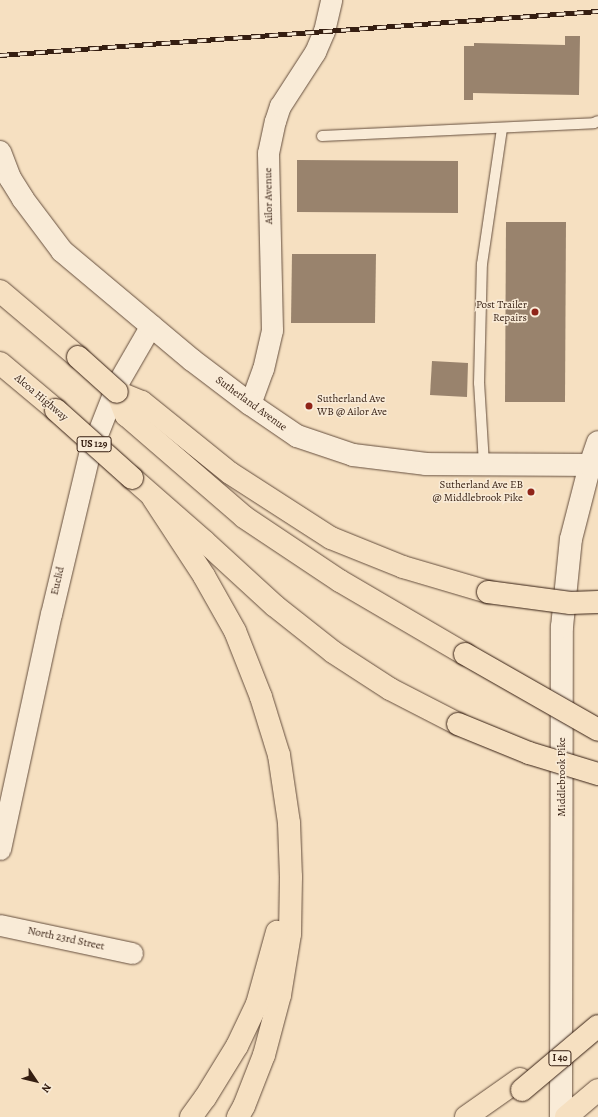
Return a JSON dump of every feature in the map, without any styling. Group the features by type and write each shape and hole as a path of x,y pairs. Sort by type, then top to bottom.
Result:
{"highway":[{"path":"0,292 78,357 117,392 142,402 230,473 331,538 403,567 488,592 570,603 598,602"},
{"name":"Alcoa Highway","path":"0,363 56,410 153,498"},
{"path":"117,392 126,415 244,517 340,581 598,730"},
{"path":"153,498 204,541 275,606 334,652 390,689 458,724 529,753 598,774"},
{"path":"153,498 204,576 235,631 261,697 279,755 289,823 291,877 290,934 280,995 264,1055 238,1117"},
{"path":"191,1117 205,1098 237,1046 257,1004 272,954 291,877"},
{"path":"466,1117 521,1085 598,1025"},
{"path":"491,1117 521,1085"},
{"path":"566,1117 598,1090"}],"street":[{"name":"Ailor Avenue","path":"250,404 263,369 272,330 268,153 280,106 292,84 315,52 324,31 331,0"},
{"name":"Sutherland Avenue","path":"0,152 10,178 22,199 62,251 192,360 250,404 297,436 353,455 426,464 594,464"},
{"name":"Euclid","path":"0,849 51,614 89,455 117,384 151,325"},
{"name":"Middlebrook Pike","path":"561,1117 562,627 571,539 594,464 598,442"},
{"name":"North 23rd Street","path":"0,925 132,953"}],"lane":[{"path":"322,136 594,123 598,121"},
{"path":"484,464 479,383 482,264 502,128"}],"building":[{"path":"565,36 580,36 579,95 473,93 473,100 464,100 464,46 474,46 474,43 565,45"},
{"path":"297,160 458,161 458,213 297,212"},
{"name":"Post Trailer Repairs","path":"506,222 566,222 565,402 505,402"},
{"path":"292,254 376,254 375,323 291,323"},
{"path":"432,361 468,363 467,397 430,395"}],"railway":[{"path":"0,55 598,11"}],"place":[{"name":"Post Trailer Repairs","path":"535,312"},
{"name":"Sutherland Ave WB @ Ailor Ave","path":"309,406"},
{"name":"Sutherland Ave EB @ Middlebrook Pike","path":"531,492"}]}
